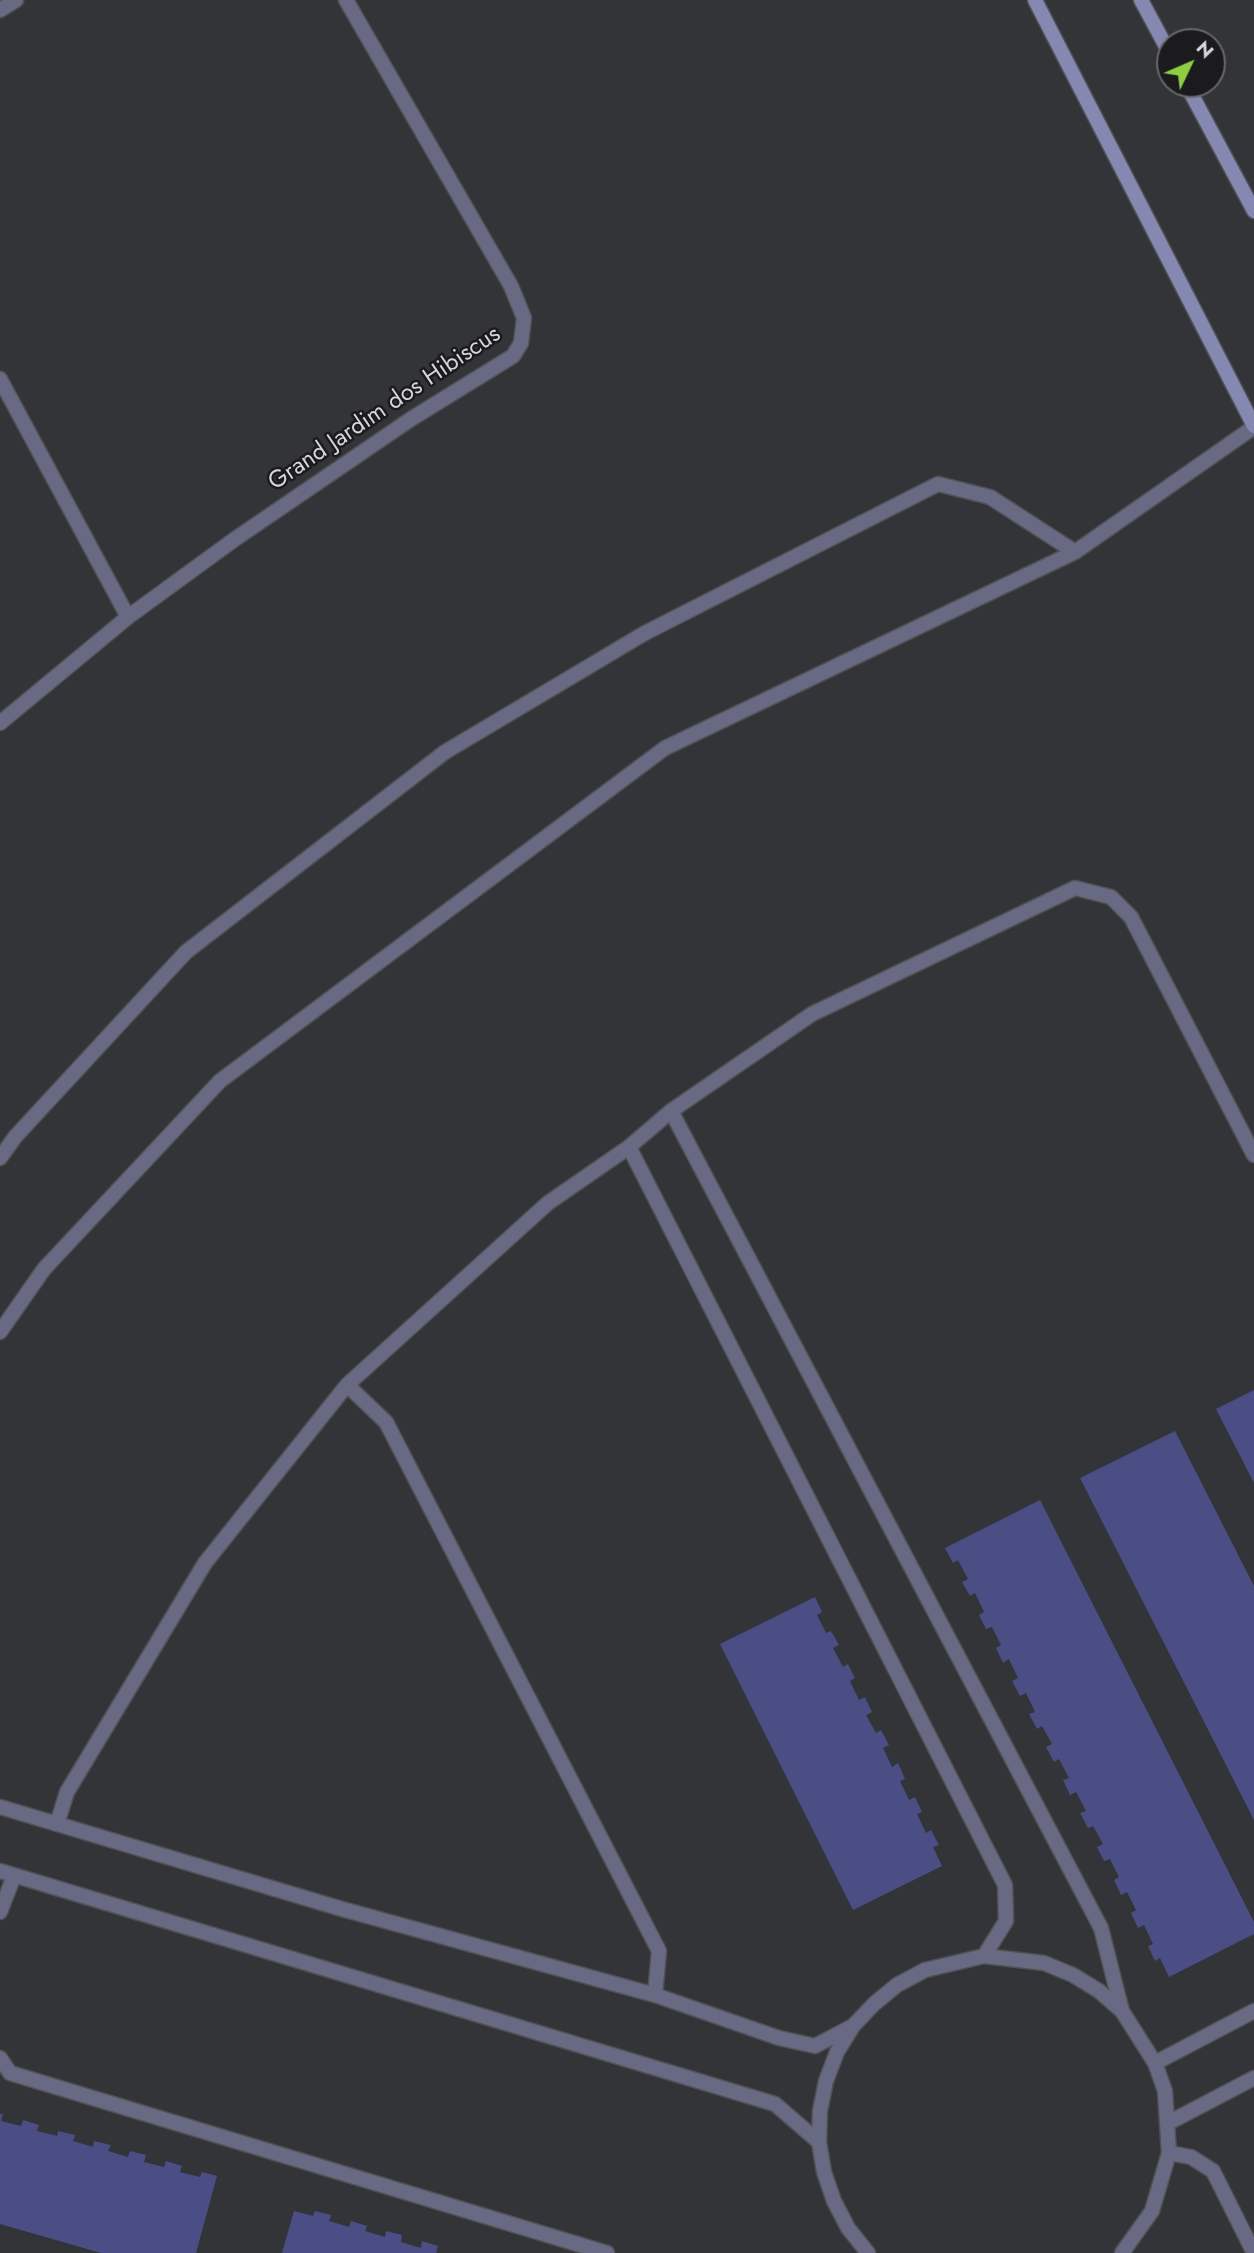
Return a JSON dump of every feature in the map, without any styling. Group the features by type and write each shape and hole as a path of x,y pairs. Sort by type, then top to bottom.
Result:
{"main road":[{"path":"1035,0 1254,426"},
{"path":"1141,0 1156,28"},
{"path":"1193,98 1254,211"}],"street":[{"path":"0,10 16,0"},
{"name":"Grand Jardim dos Hibiscus","path":"0,723 128,617 235,539 411,419 513,356 521,343 524,318 511,286 346,0"},
{"path":"0,379 128,617"},
{"path":"0,1332 44,1269 220,1081 665,748 1075,552 1254,426"},
{"path":"0,1158 15,1137 186,952 445,752 645,633 938,484 990,498 1075,552"},
{"path":"57,1824 67,1792 205,1563 347,1385 548,1203 629,1147 671,1111 812,1014 1075,888 1111,897 1131,917 1254,1155"},
{"path":"671,1111 1101,1928 1122,2011"},
{"path":"629,1147 1005,1885 1006,1921 984,1956"},
{"path":"347,1385 386,1422 659,1951 655,1995"},
{"path":"0,1807 342,1909 655,1995 779,2038 815,2046 853,2026"},
{"path":"0,1912 7,1874 775,2104 819,2142"},
{"path":"869,2253 848,2228 834,2201 819,2142 820,2111 826,2081 837,2052 853,2026 897,1985 925,1970 984,1956 1014,1957 1054,1967 1099,1991 1122,2011 1141,2036 1155,2063 1165,2091 1170,2122 1170,2152 1152,2211 1122,2253"},
{"path":"1155,2063 1254,2011"},
{"path":"0,2058 10,2073 607,2253"},
{"path":"1170,2122 1254,2078"},
{"path":"1170,2152 1191,2157 1213,2171 1254,2253"}],"building":[{"path":"1254,1390 1254,1483 1216,1409"},
{"path":"1175,1431 1254,1586 1254,1820 1080,1478"},
{"path":"1040,1500 1254,1922 1254,1934 1169,1977 1160,1958 1155,1961 1148,1946 1153,1944 1144,1925 1138,1928 1131,1913 1136,1910 1127,1892 1121,1895 1114,1880 1119,1877 1110,1859 1104,1861 1097,1847 1103,1844 1093,1826 1088,1828 1080,1813 1086,1811 1076,1792 1070,1795 1063,1780 1069,1778 1059,1759 1054,1762 1046,1747 1052,1744 1042,1726 1037,1729 1029,1714 1035,1712 1026,1693 1020,1696 1012,1681 1018,1678 1009,1659 1003,1663 996,1648 1001,1645 992,1627 986,1629 979,1615 984,1612 975,1593 970,1596 962,1582 968,1579 958,1560 953,1563 945,1548"},
{"path":"815,1597 822,1612 817,1615 826,1633 831,1631 839,1645 833,1648 843,1667 848,1664 855,1678 850,1681 859,1700 865,1697 872,1712 866,1715 876,1733 881,1730 889,1745 883,1748 892,1767 898,1763 905,1779 900,1781 909,1800 915,1797 922,1812 917,1814 926,1833 931,1830 939,1845 933,1847 942,1866 853,1910 720,1644"},
{"path":"0,2114 3,2114 1,2121 21,2126 23,2120 39,2125 37,2131 57,2136 58,2131 75,2135 73,2141 93,2147 94,2141 111,2145 108,2151 128,2157 130,2151 146,2155 144,2162 164,2167 166,2161 182,2166 180,2172 200,2177 202,2172 217,2176 196,2253 101,2253 0,2224"},
{"path":"294,2211 313,2216 315,2211 331,2215 329,2221 349,2227 351,2221 367,2226 365,2231 385,2237 386,2231 402,2235 401,2242 421,2248 422,2241 438,2246 436,2253 282,2253"}]}
